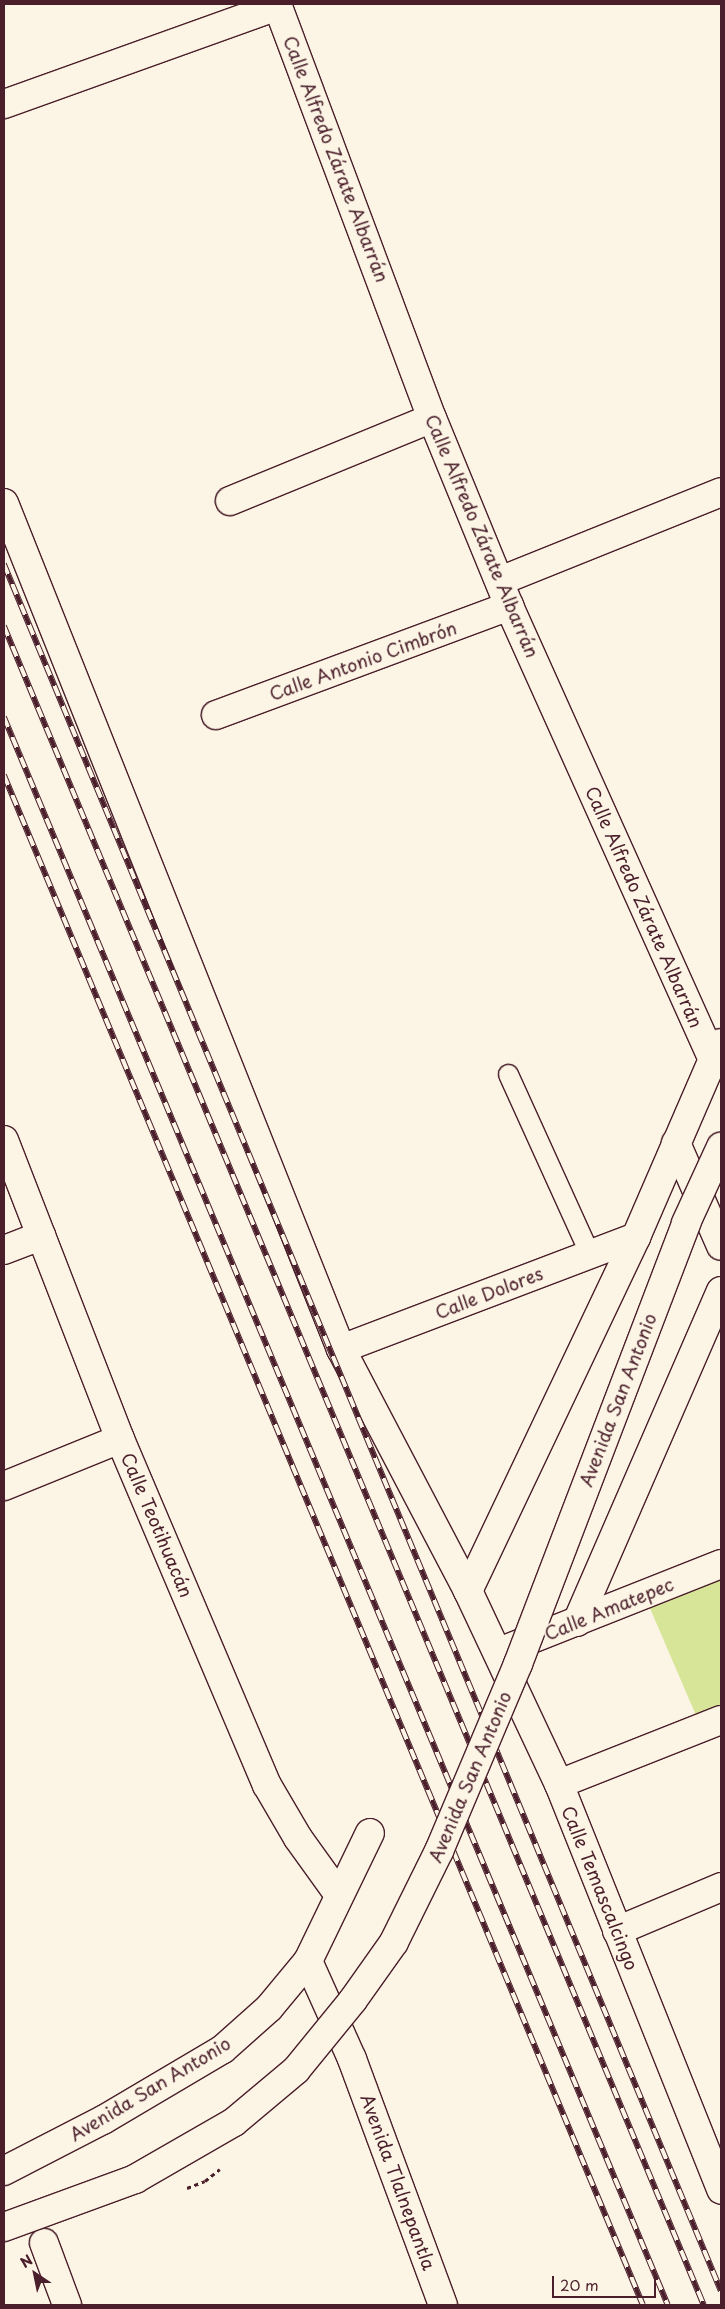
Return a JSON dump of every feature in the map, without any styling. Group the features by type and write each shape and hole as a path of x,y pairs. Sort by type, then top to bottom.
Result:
{"street":[{"path":"4,104 278,5"},
{"name":"Calle Alfredo Zárate Albarrán","path":"278,5 432,418 510,606 716,1049"},
{"path":"230,501 432,418"},
{"path":"500,580 721,492"},
{"name":"Calle Temascalcingo","path":"4,503 341,1349 468,1591 559,1784 721,2190"},
{"name":"Calle Antonio Cimbrón","path":"216,715 510,606"},
{"path":"468,1591 636,1237 716,1049"},
{"name":"Calle Teotihuacán","path":"4,1140 120,1439 267,1785 339,1895"},
{"path":"676,1143 721,1246"},
{"name":"Avenida San Antonio","path":"4,2227 135,2180 234,2122 296,2070 353,2000 394,1942 439,1851 518,1664 686,1223 721,1147"},
{"path":"4,1250 41,1236"},
{"name":"Calle Dolores","path":"341,1349 636,1237"},
{"path":"577,1622 721,1291"},
{"path":"4,1486 120,1439"},
{"name":"Calle Amatepec","path":"497,1653 721,1564"},
{"path":"559,1784 721,1720"},
{"name":"Avenida San Antonio","path":"4,2171 103,2120 223,2049 269,2008 308,1961 370,1833"},
{"path":"618,1931 721,1887"},
{"name":"Avenida Tlalnepantla","path":"308,1961 352,2058 443,2305"},
{"path":"44,2243 67,2305"}],"lane":[{"path":"508,1074 590,1255"}],"green space":[{"path":"721,1570 721,1710 698,1720 646,1599"}],"railway":[{"path":"4,564 721,2291"},
{"path":"4,626 704,2305"},
{"path":"4,717 668,2305"},
{"path":"4,775 643,2305"}]}
